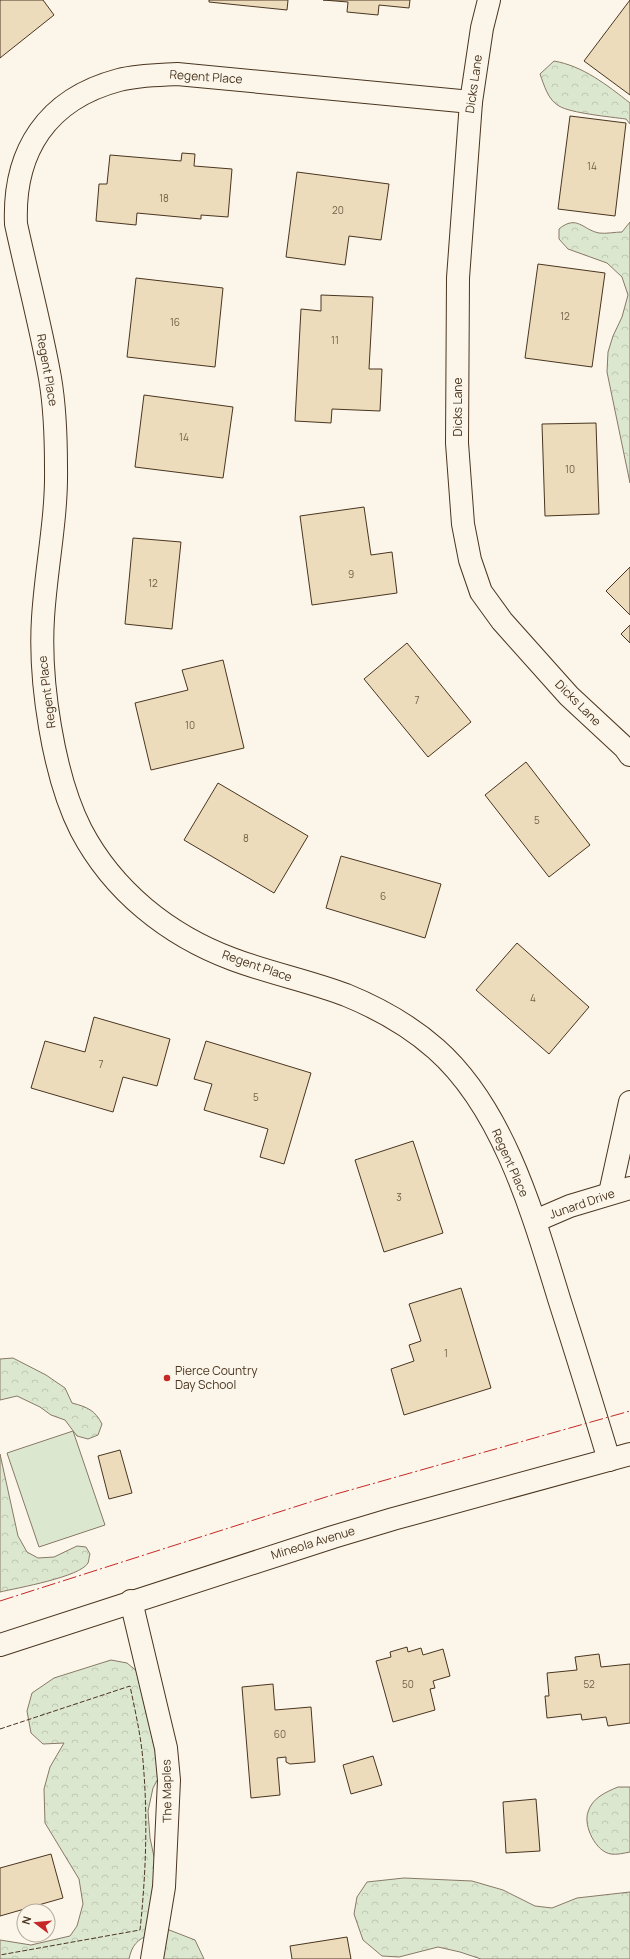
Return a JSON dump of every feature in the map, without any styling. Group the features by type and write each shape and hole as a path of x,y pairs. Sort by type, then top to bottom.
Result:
{"street":[{"name":"Dicks Lane","path":"489,0 482,28 471,102 458,278 458,427 463,524 470,560 481,592 502,621 569,696 625,748 630,755"},
{"name":"Regent Place","path":"471,102 177,74 138,76 97,87 70,101 56,112 39,132 26,155 18,181 15,202 16,224 50,380 55,418 55,493 43,624 42,653 53,740 66,790 80,827 95,853 112,877 136,902 170,929 229,959 347,996 401,1022 436,1049 460,1073 493,1123 514,1167 535,1221 609,1460"},
{"path":"620,1191 630,1102"},
{"name":"Junard Drive","path":"535,1221 570,1206 620,1191"},
{"name":"Mineola Avenue","path":"0,1645 393,1519 630,1454"},
{"name":"The Maples","path":"131,1602 166,1748 169,1780 164,1887 152,1959"}],"green space":[{"path":"554,61 575,67 585,72 630,103 630,124 626,119 572,111 555,103 547,92 540,74"},
{"path":"630,222 630,483 607,372 608,352 613,336 622,317 628,295 622,277 607,263 568,249 559,239 559,229 565,225 575,223 599,233 622,232"},
{"path":"13,1358 46,1375 65,1388 72,1403 93,1412 102,1424 98,1435 88,1439 77,1436 65,1420 51,1415 40,1407 17,1396 0,1400 0,1359"},
{"path":"73,1431 105,1525 39,1547 7,1453"},
{"path":"0,1454 18,1536 27,1552 38,1558 54,1557 77,1546 86,1547 90,1554 88,1563 83,1568 61,1577 0,1592"},
{"path":"111,1660 127,1663 150,1682 162,1771 153,1788 148,1811 150,1838 156,1866 159,1926 195,1940 204,1959 153,1959 163,1955 165,1945 163,1938 150,1934 142,1938 136,1944 129,1959 0,1959 0,1940 31,1945 40,1943 56,1943 56,1939 70,1936 77,1926 83,1904 79,1879 45,1823 44,1789 50,1767 64,1743 43,1744 31,1733 27,1711 32,1693 54,1678"},
{"path":"618,1787 630,1787 630,1852 611,1854 600,1849 592,1838 587,1824 587,1818 590,1807 596,1799 604,1793"},
{"path":"404,1878 472,1881 503,1890 535,1906 552,1908 577,1898 630,1892 630,1959 481,1959 438,1947 399,1957 382,1956 363,1940 354,1914 357,1897 367,1882"}],"building":[{"path":"0,0 43,0 54,15 0,58"},
{"path":"209,0 288,0 287,10 209,2"},
{"path":"323,0 410,0 409,8 379,5 378,15 347,12 348,2"},
{"path":"630,0 630,95 584,61"},
{"path":"570,116 626,123 615,216 558,209"},
{"path":"182,153 195,154 194,166 232,169 228,217 201,215 201,219 137,213 136,225 96,221 99,184 107,184 110,155 181,161"},
{"path":"297,172 389,184 381,240 349,236 345,265 286,257"},
{"path":"538,264 605,273 592,367 525,358"},
{"path":"136,278 223,288 215,367 127,357"},
{"path":"321,295 373,297 369,369 382,369 380,411 332,409 331,423 295,421 301,309 321,311"},
{"path":"144,395 233,407 223,478 135,467"},
{"path":"596,423 599,514 545,516 542,424"},
{"path":"364,507 371,555 392,552 397,593 312,605 300,516"},
{"path":"133,538 181,542 172,629 125,624"},
{"path":"630,567 630,615 606,591"},
{"path":"630,625 630,643 621,634"},
{"path":"407,643 471,722 428,757 364,679"},
{"path":"223,660 244,748 151,770 135,703 188,690 182,670"},
{"path":"526,762 590,845 549,877 485,795"},
{"path":"218,783 308,836 274,893 184,840"},
{"path":"341,856 441,884 425,938 326,908"},
{"path":"517,943 589,1007 549,1054 476,990"},
{"path":"94,1017 170,1039 157,1086 123,1077 113,1112 31,1088 45,1041 85,1052"},
{"path":"206,1041 311,1073 284,1164 260,1157 268,1129 204,1110 212,1084 194,1079"},
{"path":"413,1141 443,1233 384,1252 355,1160"},
{"path":"461,1288 491,1388 404,1415 391,1369 414,1361 409,1345 421,1341 409,1304"},
{"path":"120,1450 132,1493 109,1499 98,1456"},
{"path":"407,1647 408,1652 421,1648 423,1655 443,1649 450,1676 433,1681 435,1688 430,1689 435,1710 393,1722 376,1661 391,1657 390,1652"},
{"path":"599,1654 601,1667 630,1664 630,1723 608,1726 606,1717 582,1720 581,1714 547,1718 545,1696 549,1696 547,1673 577,1670 575,1657"},
{"path":"273,1684 275,1710 311,1707 315,1762 290,1764 286,1762 286,1757 277,1758 280,1795 251,1798 242,1687"},
{"path":"373,1756 382,1785 351,1794 343,1765"},
{"path":"536,1799 540,1851 506,1853 503,1802"},
{"path":"51,1854 63,1898 46,1903 16,1903 16,1911 0,1916 0,1868"},
{"path":"347,1937 351,1959 292,1959 290,1946"}],"fence":[{"path":"0,1729 130,1686 138,1723 142,1752 145,1782 146,1824 144,1888 140,1930 0,1955"}],"power":[{"path":"0,1601 329,1496 630,1411"}],"place":[{"name":"Pierce Country Day School","path":"167,1378"}]}
